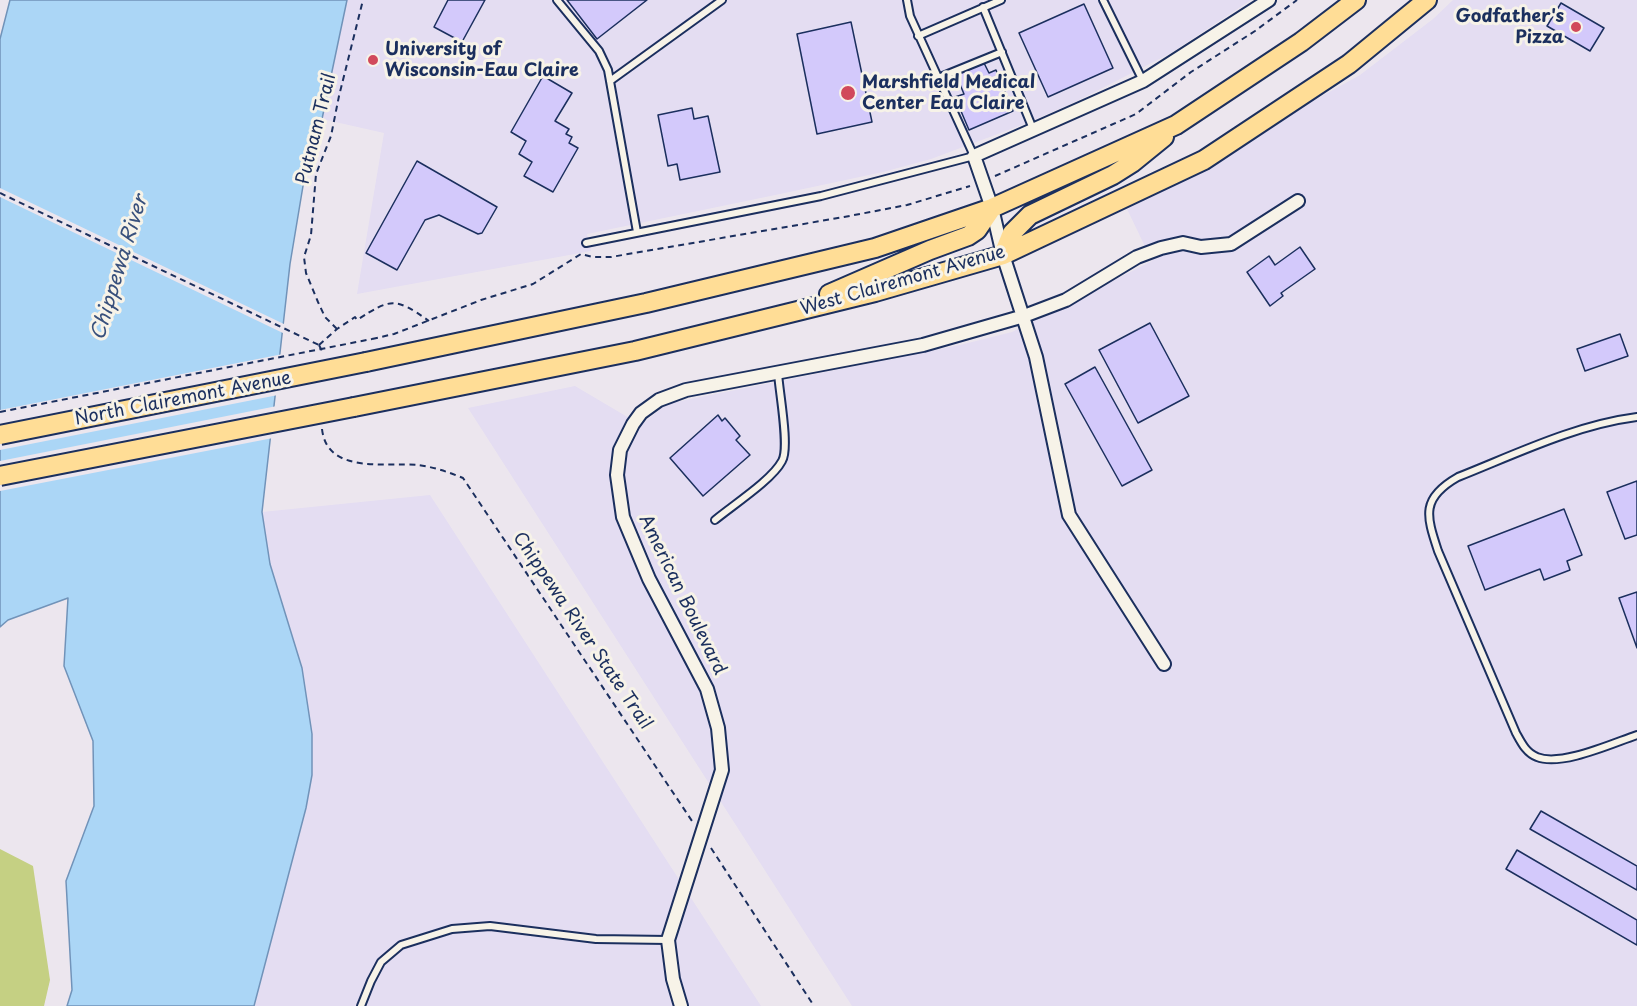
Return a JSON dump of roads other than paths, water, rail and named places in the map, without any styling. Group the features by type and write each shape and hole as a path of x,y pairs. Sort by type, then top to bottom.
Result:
{"main road":[{"path":"1003,255 1012,233 1030,215 1113,175 1139,158 1176,125 1301,42 1356,0"},
{"name":"West Clairemont Avenue","path":"0,476 635,351 875,292 1003,255 1204,159 1349,64 1427,0"},
{"path":"786,314 930,250 968,236 977,230 992,208 1176,125"},
{"name":"North Clairemont Avenue","path":"0,435 646,303 875,248 992,208"}],"street":[{"path":"1164,664 1069,515 1036,357 1003,255 992,208 974,156 1143,81 1269,0"},
{"name":"American Boulevard","path":"681,1006 673,979 668,940 722,770 718,728 707,688 649,579 623,517 618,490 618,460 620,450 641,413 659,400 686,390 923,345 1024,316 1066,300 1137,257 1161,248 1183,243 1201,247 1231,244 1298,201"}],"lane":[{"path":"557,0 599,51 608,70 637,232"},
{"path":"610,81 722,0"},
{"path":"586,243 821,196 974,156 918,36 910,16 908,0"},
{"path":"918,36 1001,0"},
{"path":"1104,0 1143,81"},
{"path":"983,7 1033,129"},
{"path":"938,78 1002,52"},
{"path":"716,520 769,477 783,460 786,438 778,372"},
{"path":"1637,417 1616,420 1578,431 1458,477 1442,486 1430,504 1428,521 1438,551 1516,733 1525,749 1537,757 1554,759 1574,756 1637,735"},
{"path":"361,1006 381,962 401,945 452,929 490,926 596,939 668,940"}],"water":[{"name":"Chippewa River","path":"10,0 347,0 322,119 305,174 290,264 262,512 270,564 302,668 312,734 312,775 306,808 254,1006 67,1006 72,990 66,881 94,806 93,741 64,666 68,598 8,620 0,627 0,39"}],"place":[{"name":"Godfather's Pizza","path":"1576,27"},
{"name":"University of Wisconsin-Eau Claire","path":"373,60"},
{"name":"Marshfield Medical Center Eau Claire","path":"848,93"}]}
